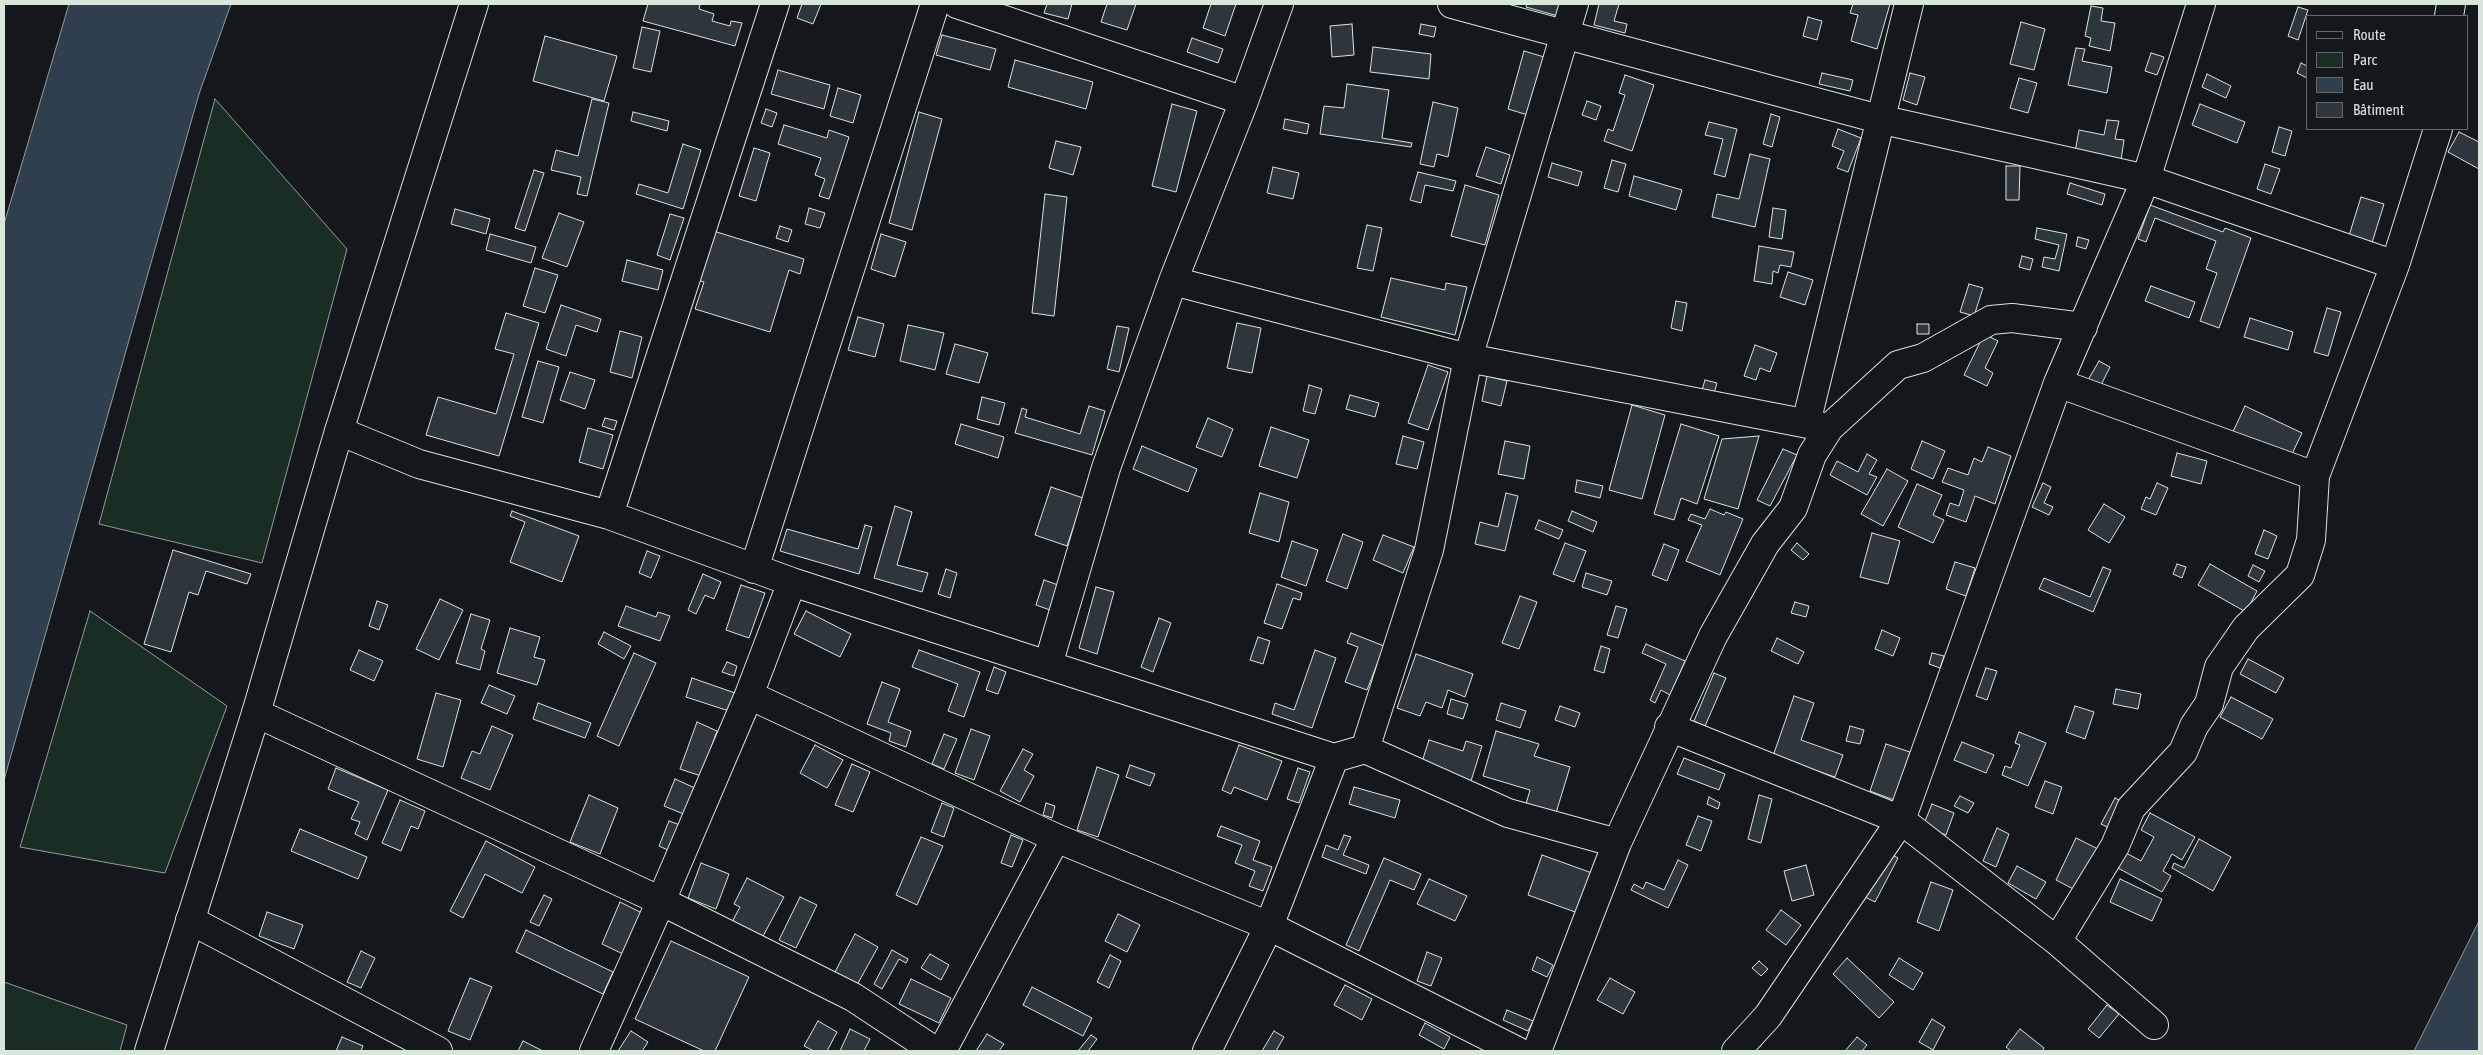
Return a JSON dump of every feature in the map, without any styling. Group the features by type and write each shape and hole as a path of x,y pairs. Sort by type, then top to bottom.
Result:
{"street":[{"path":"150,1051 256,713 338,431 474,4"},
{"path":"609,515 775,4"},
{"path":"754,569 934,4"},
{"path":"957,4 1015,14 1244,100"},
{"path":"1048,665 1106,468 1173,281 1244,100 1279,4"},
{"path":"1452,4 1879,119 2146,179 2395,265"},
{"path":"1365,749 1429,550 1468,358 1574,4"},
{"path":"1537,1051 1617,844 1713,636 1766,544 1794,508 1812,455 1879,119 1909,4"},
{"path":"1736,1051 1768,1016 1901,820 2058,383 2146,179 2201,4"},
{"path":"2057,941 2115,846 2131,808 2183,752 2194,726 2209,704 2219,667 2246,628 2300,575 2311,540 2315,476 2395,265 2438,130"},
{"path":"1173,281 1468,358 1817,426 1898,365 1923,358 1991,320 2012,318 2083,327"},
{"path":"2058,383 2315,476"},
{"path":"338,431 419,464 609,515 792,582 1334,758 1365,749 1508,813 1617,844"},
{"path":"594,1051 661,901 749,695 792,582"},
{"path":"749,695 1056,838 1269,926 1516,1051"},
{"path":"256,713 661,901 853,997 936,1051"},
{"path":"1670,727 1901,820 2057,941 2154,1025"},
{"path":"1207,1051 1269,926 1334,758"},
{"path":"942,1051 1056,838"},
{"path":"190,920 438,1051"}],"green space":[{"path":"215,99 347,249 262,563 99,524"},
{"path":"90,611 227,706 165,873 20,847"},
{"path":"4,982 127,1025 120,1051 4,1051"}],"water":[{"path":"69,4 231,4 199,94 4,780 4,224"},
{"path":"2479,921 2479,1051 2414,1051"}],"building":[{"path":"648,4 700,4 699,9 714,14 712,21 730,26 731,21 742,23 735,46 643,21"},
{"path":"802,4 821,4 813,24 797,18"},
{"path":"1047,4 1072,4 1068,19 1044,13"},
{"path":"1107,4 1136,4 1127,30 1101,22"},
{"path":"1211,4 1236,4 1225,36 1203,28"},
{"path":"1527,4 1555,4 1568,7 1565,18 1526,7"},
{"path":"1599,4 1619,4 1614,21 1627,24 1625,33 1594,25"},
{"path":"1853,4 1890,4 1877,49 1851,41 1858,15 1850,13"},
{"path":"2091,6 2103,8 2101,21 2115,23 2110,51 2089,46 2091,38 2085,36"},
{"path":"2298,7 2308,10 2298,40 2288,36"},
{"path":"1808,17 1822,21 1817,40 1803,36"},
{"path":"2021,22 2045,29 2034,70 2010,64"},
{"path":"1352,24 1354,55 1332,57 1330,26"},
{"path":"1421,24 1436,27 1434,37 1419,34"},
{"path":"642,27 660,31 651,72 633,68"},
{"path":"942,35 996,49 990,70 936,55"},
{"path":"545,36 617,56 604,101 533,81"},
{"path":"1192,38 1223,49 1218,63 1187,52"},
{"path":"1373,47 1431,54 1429,79 1370,72"},
{"path":"2076,48 2085,49 2082,61 2112,67 2107,93 2068,85"},
{"path":"1524,51 1544,57 1528,115 1508,109"},
{"path":"2151,53 2164,57 2157,75 2145,71"},
{"path":"1015,60 1093,82 1086,109 1008,87"},
{"path":"2301,63 2306,66 2306,78 2297,73"},
{"path":"778,70 830,85 824,109 771,94"},
{"path":"1822,73 1853,80 1850,91 1819,84"},
{"path":"1910,73 1925,77 1917,105 1903,100"},
{"path":"2207,74 2231,86 2226,98 2202,87"},
{"path":"1625,75 1654,85 1632,151 1604,141 1608,129 1613,131 1625,95 1619,93"},
{"path":"2019,78 2037,83 2028,113 2010,108"},
{"path":"1347,84 1389,90 1382,138 1412,143 1411,147 1320,134 1324,106 1344,108"},
{"path":"838,88 861,95 853,123 830,116"},
{"path":"592,99 609,103 587,196 577,194 581,177 551,170 556,150 578,156"},
{"path":"1587,101 1601,106 1596,120 1582,115"},
{"path":"1433,102 1458,108 1448,157 1437,154 1434,167 1420,164"},
{"path":"1172,104 1197,111 1176,192 1152,186"},
{"path":"2200,104 2245,122 2237,143 2192,125"},
{"path":"766,109 777,113 772,127 761,123"},
{"path":"633,112 669,121 667,131 631,121"},
{"path":"919,112 942,119 912,230 889,223"},
{"path":"1771,114 1780,117 1772,147 1763,144"},
{"path":"1285,119 1309,124 1307,134 1283,129"},
{"path":"2107,120 2119,121 2115,139 2124,140 2121,160 2075,152 2079,130 2104,135"},
{"path":"1709,122 1737,129 1725,177 1714,174 1723,139 1705,135"},
{"path":"784,125 827,138 829,130 849,137 829,199 819,196 825,179 815,175 821,158 778,144"},
{"path":"2279,127 2292,131 2285,156 2272,152"},
{"path":"1838,129 1861,138 1848,172 1837,168 1844,151 1832,146"},
{"path":"2459,132 2479,142 2479,169 2448,152"},
{"path":"1056,141 1081,147 1073,175 1049,168"},
{"path":"683,144 701,150 683,209 636,194 639,184 668,193"},
{"path":"1486,147 1510,155 1501,184 1476,176"},
{"path":"754,148 770,153 756,201 739,196"},
{"path":"1750,154 1770,159 1755,227 1712,217 1717,194 1739,199"},
{"path":"1612,160 1626,164 1618,192 1604,188"},
{"path":"1552,163 1582,172 1578,186 1548,177"},
{"path":"2265,164 2280,169 2271,194 2257,189"},
{"path":"2006,166 2020,166 2019,200 2006,200"},
{"path":"1273,167 1299,173 1293,199 1267,193"},
{"path":"534,170 544,173 525,231 515,228"},
{"path":"1418,172 1456,181 1453,191 1425,185 1421,203 1410,200"},
{"path":"1634,176 1682,190 1676,210 1629,196"},
{"path":"2070,183 2105,194 2102,205 2067,194"},
{"path":"1465,185 1499,195 1485,245 1451,236"},
{"path":"1045,194 1067,197 1054,316 1032,313"},
{"path":"2361,197 2384,204 2371,246 2348,239"},
{"path":"2150,205 2223,232 2225,228 2251,238 2219,328 2200,321 2217,273 2206,269 2216,241 2155,218 2146,242 2138,239"},
{"path":"809,208 825,213 820,228 805,224"},
{"path":"1773,208 1786,210 1782,239 1769,237"},
{"path":"455,209 490,219 486,234 451,224"},
{"path":"559,213 584,222 567,267 542,258"},
{"path":"670,214 684,218 670,260 657,255"},
{"path":"1367,225 1382,228 1373,271 1357,268"},
{"path":"780,226 792,230 788,242 776,238"},
{"path":"2037,228 2067,234 2059,271 2042,267 2044,257 2055,259 2059,245 2035,239"},
{"path":"707,229 804,259 800,274 789,270 770,332 695,309 704,282 692,278"},
{"path":"490,234 536,247 531,263 486,250"},
{"path":"881,234 906,242 895,277 871,269"},
{"path":"2078,237 2089,240 2086,249 2076,246"},
{"path":"1759,246 1794,252 1791,267 1780,265 1778,273 1773,271 1772,284 1754,281"},
{"path":"2022,256 2033,259 2030,270 2019,267"},
{"path":"627,260 663,270 658,290 622,281"},
{"path":"535,268 558,275 545,313 523,306"},
{"path":"1788,272 1813,280 1805,305 1780,297"},
{"path":"1391,278 1445,290 1446,283 1467,287 1455,335 1381,317"},
{"path":"1969,284 1983,288 1974,316 1960,312"},
{"path":"2151,286 2195,302 2189,318 2145,301"},
{"path":"1676,301 1687,303 1682,331 1671,328"},
{"path":"561,305 601,319 597,332 576,325 566,356 546,349"},
{"path":"2327,308 2341,312 2328,356 2314,352"},
{"path":"506,313 539,323 499,456 426,435 438,397 496,414 514,354 495,349"},
{"path":"858,317 884,324 875,357 848,350"},
{"path":"2250,318 2293,332 2288,350 2244,337"},
{"path":"1237,323 1261,328 1252,373 1227,368"},
{"path":"1917,324 1929,324 1929,334 1917,334"},
{"path":"908,325 944,333 935,370 900,361"},
{"path":"1117,326 1129,328 1119,372 1107,369"},
{"path":"620,331 642,337 632,378 610,372"},
{"path":"1984,334 1998,341 1985,368 1993,373 1987,386 1964,375"},
{"path":"955,344 988,353 979,383 946,374"},
{"path":"1755,345 1777,353 1770,372 1760,368 1756,380 1744,376"},
{"path":"538,361 559,367 543,423 522,417"},
{"path":"2099,361 2110,367 2100,387 2088,380"},
{"path":"1428,365 1448,372 1428,430 1408,423"},
{"path":"570,372 595,380 585,409 560,400"},
{"path":"1487,376 1507,381 1501,406 1482,401"},
{"path":"1705,380 1717,383 1714,393 1702,390"},
{"path":"1309,385 1322,389 1315,414 1303,411"},
{"path":"1350,395 1379,403 1375,417 1346,409"},
{"path":"982,397 1005,403 999,425 977,419"},
{"path":"1632,405 1665,415 1642,499 1609,490"},
{"path":"1089,406 1105,411 1092,455 1015,433 1022,408 1027,410 1025,417 1080,434"},
{"path":"2245,406 2302,433 2289,460 2232,434"},
{"path":"605,418 617,421 614,430 602,426"},
{"path":"1208,418 1233,429 1222,457 1196,447"},
{"path":"961,424 1004,437 998,458 955,444"},
{"path":"1681,424 1719,436 1697,504 1681,498 1674,520 1654,514"},
{"path":"1271,427 1309,440 1297,478 1259,466"},
{"path":"588,428 613,435 603,469 579,462"},
{"path":"1403,436 1424,442 1417,469 1396,464"},
{"path":"1759,436 1738,509 1704,499 1722,439"},
{"path":"1505,441 1530,446 1524,479 1498,474"},
{"path":"1922,441 1945,451 1933,479 1911,469"},
{"path":"1142,446 1197,469 1188,492 1133,469"},
{"path":"1988,447 2011,456 1995,504 1975,496 1966,522 1946,515 1950,503 1959,506 1964,490 1942,482 1948,468 1968,475 1974,458 1982,462"},
{"path":"1783,449 1797,455 1770,506 1757,500"},
{"path":"2177,453 2207,461 2201,484 2171,476"},
{"path":"1867,454 1877,460 1869,474 1877,477 1867,495 1830,475 1837,461 1858,472"},
{"path":"1887,469 1908,481 1883,526 1861,514"},
{"path":"1577,480 1603,486 1600,498 1575,492"},
{"path":"2043,483 2051,487 2044,503 2053,507 2049,515 2032,507"},
{"path":"2157,483 2168,488 2156,515 2141,509 2146,497 2150,499"},
{"path":"1917,484 1942,495 1933,515 1944,520 1933,543 1898,527"},
{"path":"1051,487 1083,498 1067,546 1035,535"},
{"path":"1260,493 1289,502 1279,542 1249,533"},
{"path":"1506,493 1518,496 1505,551 1475,544 1480,522 1498,527"},
{"path":"2104,504 2125,517 2109,543 2088,530"},
{"path":"895,506 912,512 897,565 928,573 922,592 874,578"},
{"path":"1710,509 1724,515 1726,512 1743,519 1720,575 1686,561 1702,525 1688,520 1691,514 1705,519"},
{"path":"512,511 579,536 562,582 510,562 525,522 510,516"},
{"path":"1572,511 1597,522 1593,532 1568,521"},
{"path":"1539,520 1563,530 1559,539 1535,529"},
{"path":"865,525 872,527 859,574 780,551 787,529 858,549"},
{"path":"2264,530 2277,536 2268,559 2255,554"},
{"path":"1872,533 1900,541 1888,584 1860,577"},
{"path":"1343,534 1363,542 1347,589 1326,581"},
{"path":"1383,535 1414,547 1403,573 1373,560"},
{"path":"1292,541 1318,550 1306,586 1281,577"},
{"path":"1565,543 1586,551 1574,582 1553,574"},
{"path":"1797,543 1809,554 1803,560 1791,550"},
{"path":"1664,544 1679,550 1667,581 1652,575"},
{"path":"173,550 251,574 247,584 206,571 198,595 189,592 171,652 144,644"},
{"path":"647,551 660,556 651,578 639,573"},
{"path":"1955,562 1975,568 1966,596 1946,589"},
{"path":"2177,564 2186,567 2182,578 2173,574"},
{"path":"2210,564 2257,591 2246,612 2198,585"},
{"path":"2253,565 2265,571 2259,582 2248,576"},
{"path":"2103,567 2111,570 2093,612 2039,589 2044,578 2090,597"},
{"path":"946,569 957,573 950,598 938,594"},
{"path":"1586,573 1612,581 1607,595 1582,587"},
{"path":"703,574 721,582 714,599 705,595 696,614 688,610"},
{"path":"1044,580 1058,585 1050,610 1036,605"},
{"path":"1277,584 1302,593 1300,600 1293,598 1282,629 1264,623"},
{"path":"741,585 765,593 749,638 726,630"},
{"path":"1096,587 1114,592 1097,654 1079,648"},
{"path":"1520,596 1537,602 1519,649 1502,643"},
{"path":"440,599 463,610 439,660 416,649"},
{"path":"377,601 388,605 379,630 369,626"},
{"path":"1795,602 1809,606 1806,617 1791,613"},
{"path":"626,606 656,617 658,612 670,616 660,641 618,626"},
{"path":"1616,606 1627,609 1618,638 1607,635"},
{"path":"806,611 851,634 840,657 794,634"},
{"path":"471,614 490,620 481,649 485,651 480,670 456,663"},
{"path":"1159,618 1171,623 1153,672 1141,667"},
{"path":"510,628 540,637 534,657 545,660 537,685 497,673"},
{"path":"1882,630 1900,638 1893,656 1875,649"},
{"path":"604,632 631,646 624,659 598,644"},
{"path":"1351,633 1384,646 1367,690 1345,682 1358,647 1347,643"},
{"path":"1258,637 1270,641 1263,664 1250,660"},
{"path":"1777,638 1804,652 1798,664 1771,651"},
{"path":"1646,644 1685,661 1670,695 1661,690 1655,703 1650,700 1666,664 1642,653"},
{"path":"1601,646 1610,649 1604,673 1594,670"},
{"path":"359,650 383,661 374,681 350,670"},
{"path":"919,650 980,672 964,717 948,711 958,684 912,667"},
{"path":"1315,650 1336,658 1312,728 1272,714 1275,703 1294,710"},
{"path":"634,653 656,663 619,746 597,736"},
{"path":"1932,653 1944,656 1940,668 1929,664"},
{"path":"1416,654 1473,674 1465,697 1448,690 1442,708 1426,702 1420,716 1397,708"},
{"path":"2248,659 2284,678 2276,693 2240,674"},
{"path":"727,662 737,666 734,676 722,672"},
{"path":"994,667 1006,672 998,694 986,690"},
{"path":"1986,668 1997,671 1987,700 1976,696"},
{"path":"1714,673 1726,678 1705,726 1694,721"},
{"path":"692,678 735,693 729,711 686,697"},
{"path":"882,682 900,689 888,722 911,731 906,747 889,741 891,733 867,724"},
{"path":"489,685 515,696 507,714 481,703"},
{"path":"2116,689 2141,694 2138,709 2113,704"},
{"path":"436,693 461,700 443,767 417,759"},
{"path":"1794,696 1814,703 1801,740 1843,755 1835,777 1773,756"},
{"path":"2231,697 2273,719 2262,739 2220,717"},
{"path":"1451,699 1468,704 1463,719 1447,714"},
{"path":"538,703 591,723 585,738 533,719"},
{"path":"1501,703 1526,711 1520,728 1496,720"},
{"path":"1560,706 1580,713 1575,727 1555,720"},
{"path":"2075,706 2094,712 2085,739 2066,732"},
{"path":"697,722 717,731 701,776 680,769"},
{"path":"492,726 513,735 490,790 461,778 472,751 480,754"},
{"path":"1850,726 1864,730 1860,744 1846,741"},
{"path":"971,729 990,736 974,780 955,773"},
{"path":"1496,731 1539,744 1534,756 1570,767 1556,813 1526,804 1530,790 1483,776"},
{"path":"2019,732 2046,743 2028,786 2002,775 2005,766 2011,768 2020,745 2015,743"},
{"path":"944,734 957,739 944,769 932,764"},
{"path":"1429,740 1463,751 1466,741 1482,746 1471,781 1421,765"},
{"path":"1962,742 1994,755 1986,773 1954,760"},
{"path":"1886,744 1910,752 1894,800 1870,791"},
{"path":"815,745 843,760 827,788 800,773"},
{"path":"1239,745 1282,761 1267,800 1234,787 1231,794 1222,790"},
{"path":"1023,749 1033,754 1024,770 1034,776 1020,802 1000,791"},
{"path":"1684,758 1725,774 1719,790 1677,774"},
{"path":"852,764 870,772 853,812 835,805"},
{"path":"1130,765 1155,774 1150,786 1126,777"},
{"path":"1097,767 1119,775 1098,837 1077,830"},
{"path":"336,768 388,790 367,840 355,834 360,822 351,819 359,802 328,789"},
{"path":"1298,768 1310,772 1299,803 1287,799"},
{"path":"675,779 697,789 686,815 664,806"},
{"path":"2045,781 2062,787 2053,814 2035,807"},
{"path":"1354,787 1400,800 1395,818 1349,804"},
{"path":"589,795 618,808 600,854 570,842"},
{"path":"1759,795 1772,799 1761,843 1748,839"},
{"path":"1960,796 1974,803 1968,813 1954,806"},
{"path":"1709,797 1720,803 1718,809 1707,804"},
{"path":"2115,798 2126,804 2113,830 2101,824"},
{"path":"400,800 425,811 418,829 411,826 401,851 382,843"},
{"path":"942,803 954,808 944,837 931,832"},
{"path":"1046,803 1055,806 1052,818 1043,815"},
{"path":"1932,804 1954,813 1946,835 1923,826"},
{"path":"2150,813 2195,837 2182,860 2172,854 2163,871 2171,876 2162,892 2118,868 2126,853 2141,861 2154,837 2141,830"},
{"path":"1698,816 1712,821 1701,851 1686,845"},
{"path":"669,821 680,825 670,851 659,846"},
{"path":"1221,826 1260,841 1253,860 1272,867 1263,891 1249,886 1255,871 1235,863 1242,845 1217,836"},
{"path":"1997,828 2009,834 1996,867 1983,861"},
{"path":"300,829 367,857 358,879 291,851"},
{"path":"1011,835 1023,840 1012,867 1001,863"},
{"path":"1344,835 1351,837 1343,855 1369,865 1366,874 1322,857 1326,845 1338,850"},
{"path":"921,837 943,846 917,905 896,895"},
{"path":"2076,838 2104,852 2083,894 2056,880"},
{"path":"2199,839 2231,857 2213,891 2172,868 2174,863 2184,868"},
{"path":"486,841 535,867 522,893 485,874 463,918 450,911"},
{"path":"1884,851 1898,858 1875,902 1861,895"},
{"path":"1542,855 1592,873 1578,913 1528,895"},
{"path":"1384,858 1421,874 1414,890 1390,880 1359,951 1346,945"},
{"path":"1678,860 1688,865 1668,908 1631,890 1634,884 1643,889 1646,882 1664,890"},
{"path":"701,863 729,874 716,909 688,898"},
{"path":"1806,865 1814,895 1792,901 1784,871"},
{"path":"2017,866 2046,882 2036,899 2008,883"},
{"path":"747,878 784,897 762,938 732,922 740,907 734,904"},
{"path":"1429,879 1467,896 1455,921 1417,904"},
{"path":"2120,879 2162,899 2152,921 2110,902"},
{"path":"1931,882 1953,890 1939,931 1917,922"},
{"path":"544,895 552,899 539,926 530,922"},
{"path":"800,897 817,905 796,948 779,940"},
{"path":"620,902 642,913 623,954 602,944"},
{"path":"1781,910 1801,925 1786,945 1766,930"},
{"path":"267,912 303,925 294,949 259,936"},
{"path":"1118,914 1140,925 1127,952 1105,941"},
{"path":"526,930 613,972 603,994 516,952"},
{"path":"855,934 878,947 857,985 835,972"},
{"path":"671,941 749,977 715,1051 704,1051 635,1019"},
{"path":"892,950 908,959 906,963 899,959 882,989 874,984"},
{"path":"361,951 375,958 361,988 347,982"},
{"path":"1427,952 1442,958 1431,986 1417,981"},
{"path":"930,954 949,965 941,980 921,968"},
{"path":"1110,955 1121,961 1109,988 1097,982"},
{"path":"1537,957 1553,965 1547,977 1532,970"},
{"path":"1847,958 1894,1002 1879,1018 1833,974"},
{"path":"1899,958 1923,973 1913,990 1889,975"},
{"path":"1759,961 1768,969 1761,976 1752,968"},
{"path":"470,978 492,987 470,1040 448,1031"},
{"path":"1610,978 1635,992 1623,1014 1597,1000"},
{"path":"911,979 951,998 939,1023 899,1004"},
{"path":"1345,985 1372,999 1362,1020 1334,1005"},
{"path":"1032,987 1092,1018 1083,1036 1023,1005"},
{"path":"2107,1005 2119,1014 2099,1038 2088,1029"},
{"path":"1507,1010 1533,1021 1528,1031 1503,1020"},
{"path":"1932,1019 1945,1027 1933,1050 1919,1042"},
{"path":"818,1021 837,1032 827,1051 814,1051 804,1046"},
{"path":"1425,1023 1450,1037 1444,1049 1419,1035"},
{"path":"850,1029 870,1039 864,1051 840,1051"},
{"path":"2020,1029 2044,1048 2042,1051 2011,1051 2006,1047"},
{"path":"631,1031 648,1042 642,1051 618,1051"},
{"path":"1274,1031 1284,1037 1276,1051 1262,1051"},
{"path":"987,1034 1004,1044 999,1051 976,1051"},
{"path":"1091,1035 1097,1039 1088,1051 1078,1051"},
{"path":"342,1037 363,1046 361,1051 336,1051"},
{"path":"1857,1037 1867,1045 1862,1051 1845,1051"},
{"path":"523,1041 543,1051 518,1051"}]}
